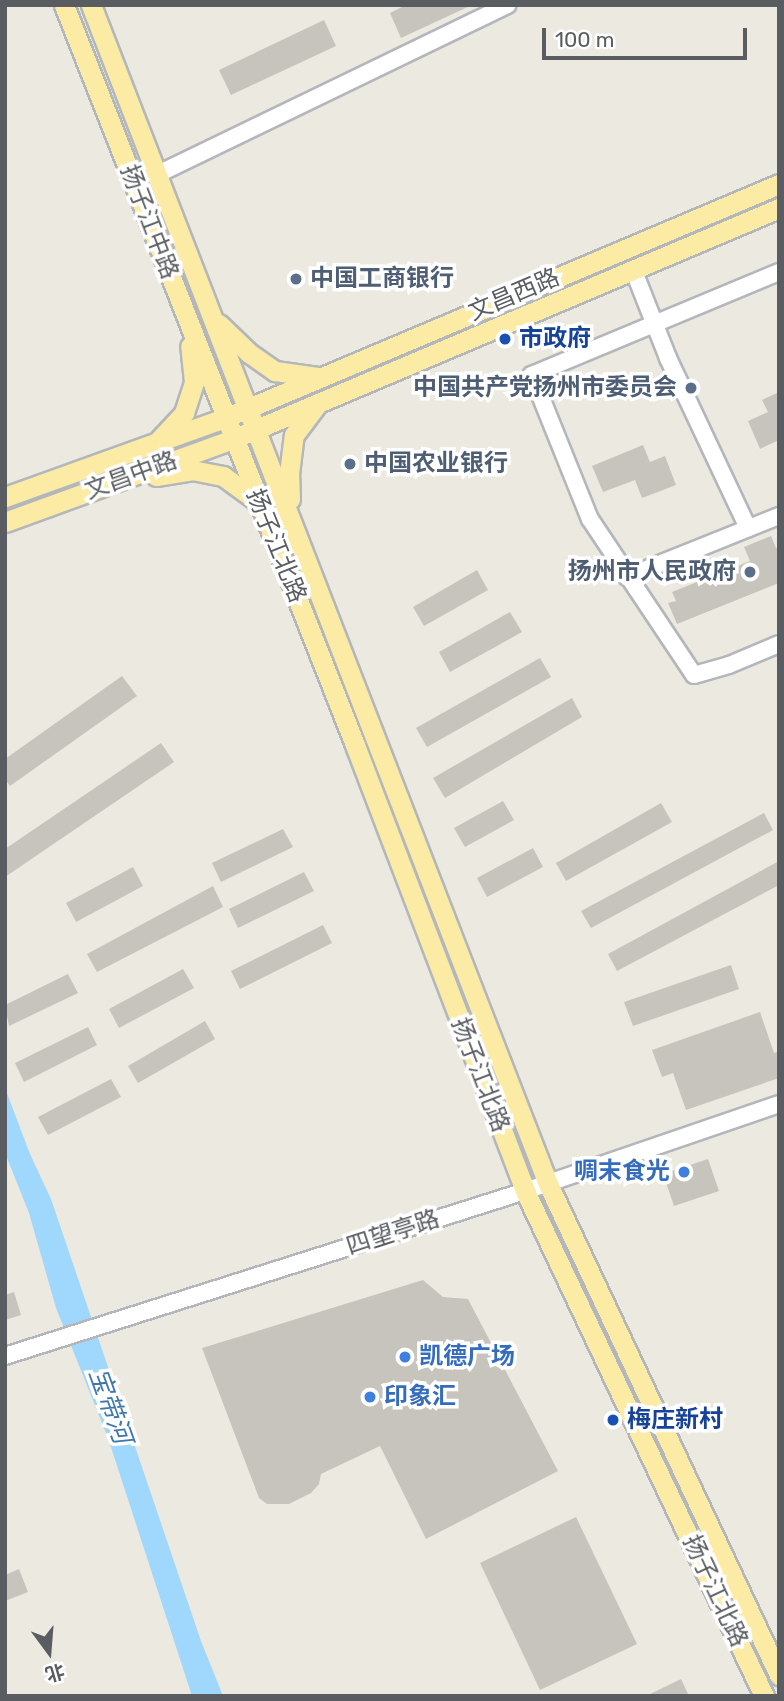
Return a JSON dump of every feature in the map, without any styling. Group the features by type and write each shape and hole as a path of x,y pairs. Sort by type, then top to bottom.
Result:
{"main road":[{"name":"扬子江中路","path":"64,5 233,439"},
{"name":"扬子江中路","path":"91,5 257,429"},
{"name":"文昌西路","path":"249,407 779,184"},
{"name":"文昌西路","path":"257,429 779,208"},
{"path":"214,319 249,353 275,371 319,377"},
{"path":"157,442 184,413 194,382 188,323"},
{"path":"291,517 289,474 294,435 318,403"},
{"name":"文昌中路","path":"5,497 249,407"},
{"name":"文昌中路","path":"5,522 257,429"},
{"name":"扬子江北路","path":"257,429 548,1184 779,1675"},
{"name":"扬子江北路","path":"233,439 355,745 525,1191 764,1696"},
{"path":"106,485 192,470 223,477 258,501"}],"street":[{"path":"158,174 507,5"},
{"path":"633,269 654,324 748,528"},
{"path":"779,272 532,375 590,519 694,675 729,665 779,643"},
{"path":"627,577 779,516"},
{"name":"四望亭路","path":"5,1356 548,1184 779,1104"}],"water":[{"name":"宝带河","path":"5,1088 30,1154 51,1199 201,1641 223,1696 192,1696 108,1438 56,1308 29,1213 5,1153"}],"building":[{"path":"406,5 472,5 401,38 390,13"},
{"path":"324,20 336,46 231,95 219,70"},
{"path":"779,392 779,440 760,449 748,421 768,412 762,400"},
{"path":"643,445 650,462 665,456 676,485 642,498 635,480 603,492 592,466"},
{"name":"扬州市人民政府","path":"771,536 776,548 779,547 779,583 677,624 668,603 676,601 672,592 750,561 744,547"},
{"path":"477,570 488,590 424,626 413,607"},
{"path":"510,612 522,632 450,672 439,652"},
{"path":"540,658 551,677 427,747 416,728"},
{"path":"122,676 137,696 10,786 5,779 5,759"},
{"path":"572,698 582,717 445,798 433,778"},
{"path":"161,743 174,762 5,877 5,849"},
{"path":"503,801 514,820 465,847 454,828"},
{"path":"661,803 672,822 566,881 556,863"},
{"path":"764,813 773,830 591,928 581,911"},
{"path":"283,829 293,847 221,882 212,863"},
{"path":"533,848 543,867 487,897 477,878"},
{"path":"779,861 779,885 617,971 608,954"},
{"path":"133,867 143,886 76,922 66,903"},
{"path":"304,872 314,891 238,928 229,909"},
{"path":"213,886 223,907 97,972 87,954"},
{"path":"323,925 332,943 240,989 231,971"},
{"path":"731,965 739,989 633,1026 624,1002"},
{"path":"183,969 194,988 119,1028 109,1009"},
{"path":"68,974 78,993 9,1026 5,1005"},
{"path":"760,1012 774,1053 779,1051 779,1078 686,1110 673,1073 662,1077 652,1050"},
{"path":"205,1021 215,1039 138,1083 128,1066"},
{"path":"88,1027 97,1045 24,1082 15,1063"},
{"path":"111,1079 121,1097 48,1135 38,1117"},
{"path":"708,1159 719,1191 674,1206 663,1174"},
{"name":"印象汇","path":"423,1280 443,1297 468,1299 558,1471 426,1539 380,1446 321,1474 319,1484 311,1493 289,1504 267,1504 259,1498 202,1348"},
{"path":"14,1292 21,1315 5,1320 5,1295"},
{"path":"576,1517 637,1644 540,1690 480,1563"},
{"path":"19,1569 28,1592 5,1601 5,1575"},
{"path":"681,1679 689,1696 646,1696"}],"place":[{"name":"中国工商银行","path":"296,279"},
{"name":"市政府","path":"505,339"},
{"name":"中国共产党扬州市委员会","path":"691,388"},
{"name":"中国农业银行","path":"350,464"},
{"name":"扬州市人民政府","path":"750,572"},
{"name":"啁末食光","path":"684,1172"},
{"name":"凯德广场","path":"405,1357"},
{"name":"印象汇","path":"370,1397"},
{"name":"梅庄新村","path":"613,1420"}]}
